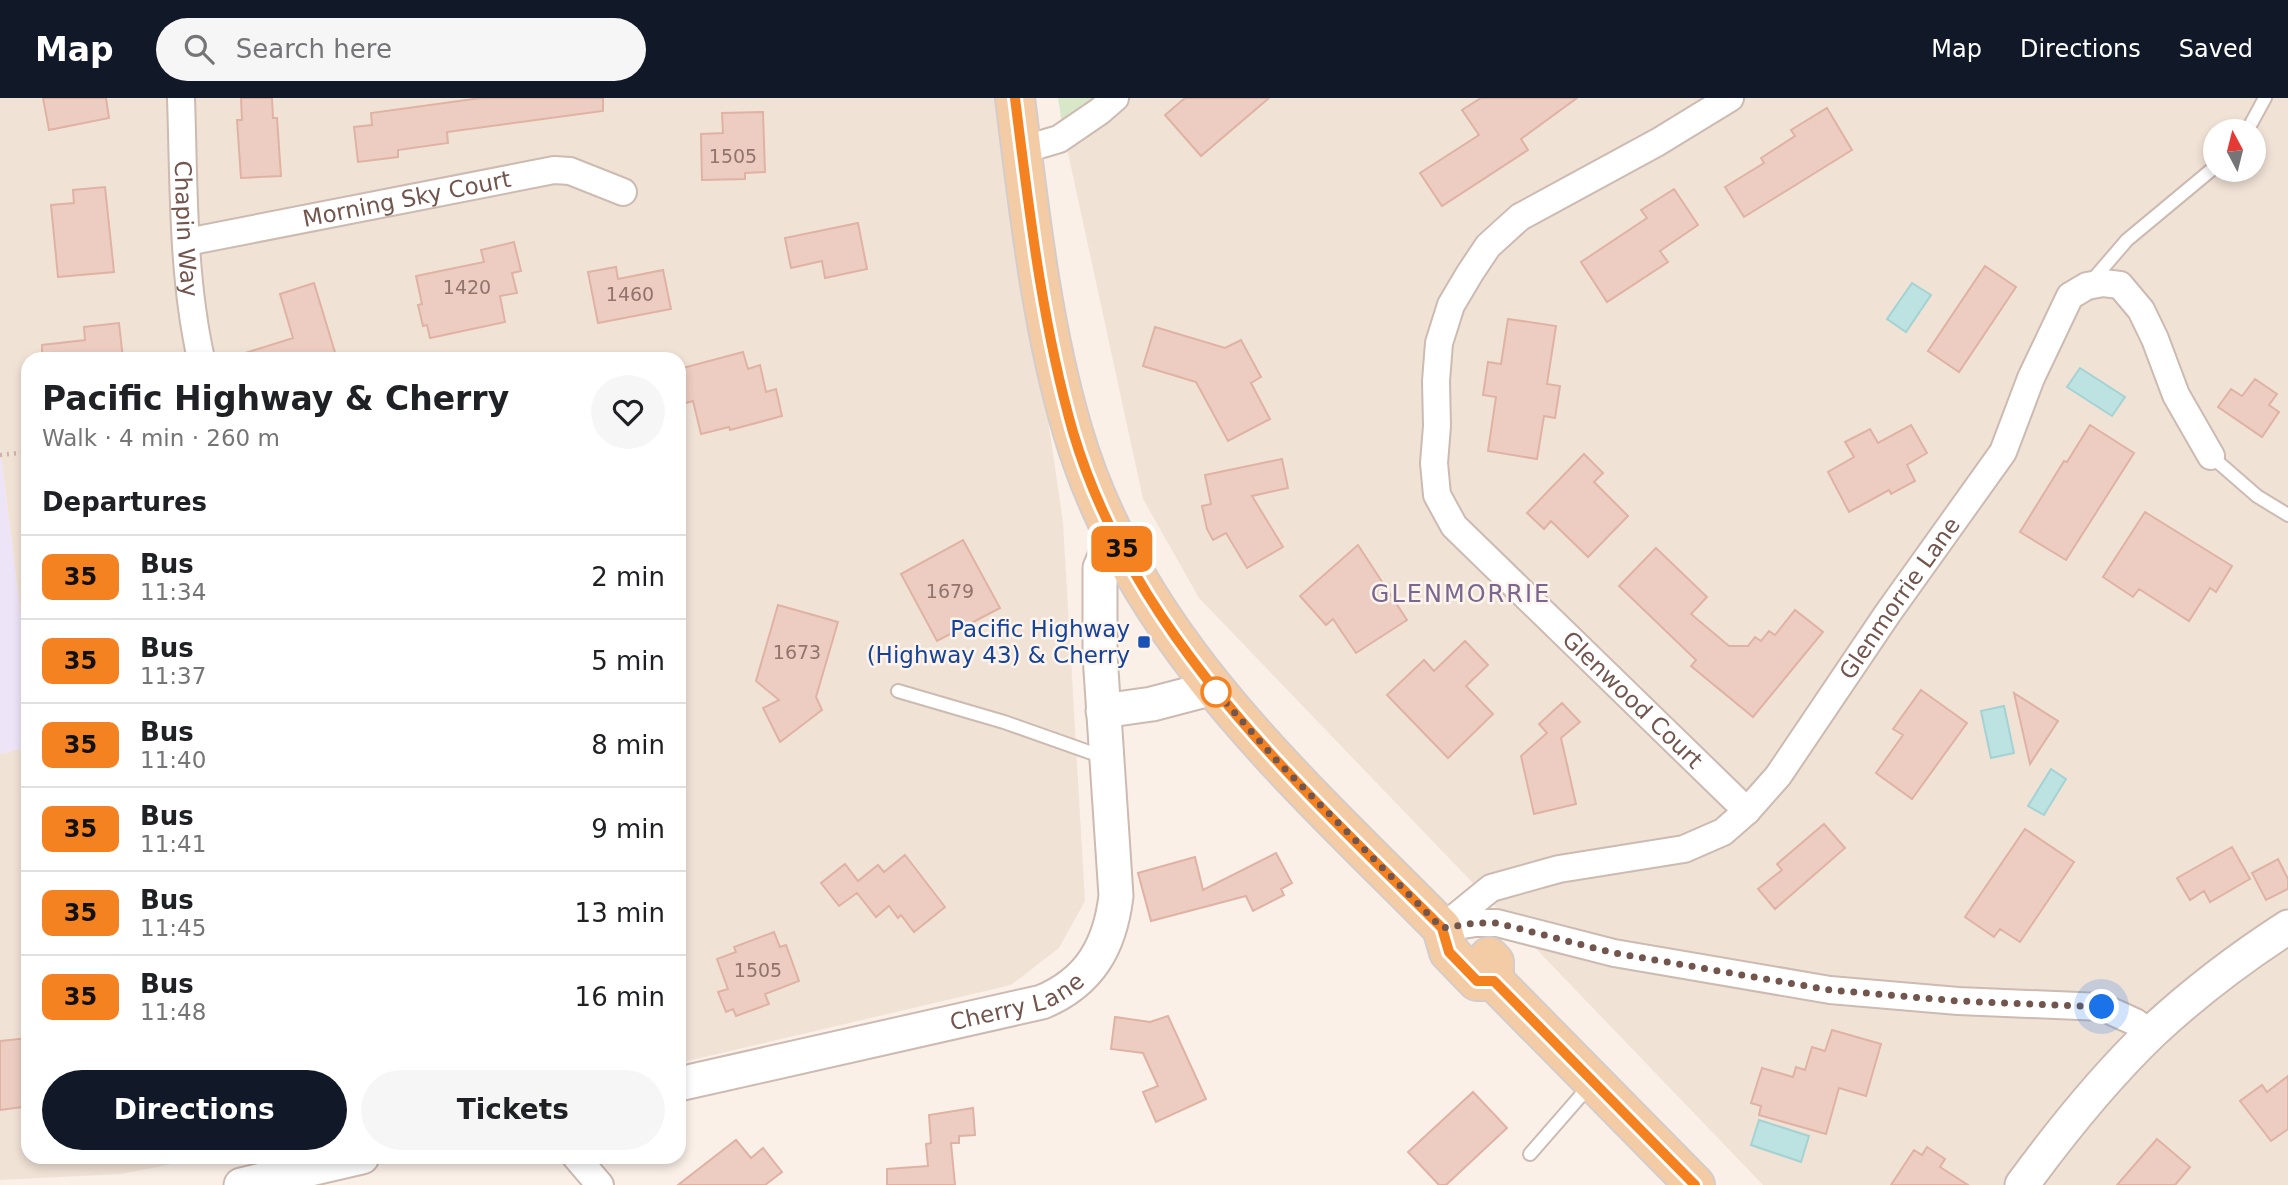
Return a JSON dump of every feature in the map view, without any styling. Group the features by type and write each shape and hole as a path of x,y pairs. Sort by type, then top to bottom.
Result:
{"main road":[{"path":"1015,98 1059,380 1082,456 1114,535 1146,592 1187,656 1278,762 1442,928 1467,934 1494,962 1494,981 1695,1185"}],"street":[{"name":"Chapin Way","path":"181,98 187,242 192,305 200,352"},
{"path":"1022,150 1059,139 1115,98"},
{"name":"Glenwood Court","path":"1730,98 1658,142 1520,218 1488,246 1451,305 1439,343 1434,463 1437,495 1454,526 1746,811"},
{"name":"Morning Sky Court","path":"187,242 554,170 570,172 623,192"},
{"path":"2087,286 2103,283 2120,285 2141,310 2176,395 2211,456"},
{"name":"Glenmorrie Lane","path":"1442,928 1491,888 1559,869 1684,849 1723,832 1746,811 1778,776 2003,452 2031,378 2070,296 2087,286"},
{"name":"Cherry Lane","path":"686,1082 1042,1002 1059,995 1090,967 1101,950 1112,923 1116,896 1100,655 1100,568 1114,535"},
{"path":"1103,711 1152,704 1213,688"},
{"path":"1442,928 1497,923 1614,953 1830,990 1958,1001 2102,1007 2126,1017 2151,1033"},
{"path":"2022,1185 2045,1153 2151,1033 2212,980 2288,927"},
{"path":"241,1185 332,1164"},
{"path":"582,1164 600,1185"}],"lane":[{"path":"2254,119 2265,98"},
{"path":"2087,286 2126,240 2203,177"},
{"path":"2211,456 2258,496 2288,515"},
{"path":"898,691 1004,722 1106,758"},
{"path":"1530,1154 1593,1081"}],"path":[{"path":"0,455 21,453"}],"shaded area":[{"path":"0,98 1001,98 1063,522 1085,901 1059,948 1011,985 686,1061 686,352 21,352 21,618 0,447"},
{"path":"1098,98 2288,98 2288,1185 1763,1185 1199,598 1143,499 1063,130"},
{"path":"0,447 21,618 21,749 0,754"},
{"path":"21,749 21,1164 172,1164 121,1174 0,1180 0,754"}],"green space":[{"path":"1058,98 1098,98 1063,130"}],"water":[{"path":"1912,283 1931,295 1906,332 1887,319"},
{"path":"2080,368 2125,397 2112,416 2067,387"},
{"path":"2004,706 2014,753 1991,758 1981,711"},
{"path":"2051,769 2066,779 2044,815 2028,806"},
{"path":"1759,1120 1809,1136 1801,1162 1751,1145"}],"building":[{"path":"43,98 106,98 109,118 49,130"},
{"path":"241,98 272,98 273,118 277,118 281,176 241,178 237,120 242,120"},
{"path":"481,98 603,98 603,111 447,132 448,143 398,150 398,157 358,162 354,127 372,125 371,113"},
{"path":"1185,98 1269,98 1201,156 1165,115"},
{"path":"1481,98 1577,98 1521,139 1528,150 1442,206 1420,173 1479,135 1462,110"},
{"path":"1827,108 1852,150 1744,217 1725,187 1764,163 1761,158 1795,136 1791,130"},
{"path":"763,112 765,172 745,173 745,179 702,180 701,134 723,133 722,113"},
{"path":"105,187 114,272 58,277 51,205 74,203 73,190"},
{"path":"1674,189 1698,225 1660,251 1668,262 1607,302 1581,262 1647,218 1641,210"},
{"path":"858,223 867,269 825,278 822,261 791,268 785,238"},
{"path":"514,242 521,271 512,273 517,293 500,296 505,322 430,338 427,325 423,326 418,305 422,304 416,276 484,262 481,250"},
{"path":"1985,266 2016,287 1959,372 1928,351"},
{"path":"616,267 618,279 663,270 671,309 598,323 588,272"},
{"path":"314,283 335,352 248,352 293,338 280,294"},
{"path":"1508,319 1556,326 1547,384 1560,386 1555,418 1544,416 1537,459 1488,451 1496,397 1483,395 1488,362 1501,364"},
{"path":"119,323 122,352 42,352 42,345 85,340 84,327"},
{"path":"1155,327 1225,348 1241,340 1261,377 1251,383 1270,419 1228,441 1196,382 1143,366"},
{"path":"743,352 748,369 760,365 766,392 776,389 782,416 730,430 729,427 701,434 693,401 686,403 686,367"},
{"path":"2255,379 2277,394 2269,405 2279,412 2262,437 2218,407 2231,389 2242,396"},
{"path":"1911,425 1927,453 1907,465 1915,481 1891,494 1889,490 1849,512 1828,472 1854,457 1845,442 1870,429 1878,443"},
{"path":"2090,425 2134,453 2066,560 2020,532"},
{"path":"1584,454 1603,473 1594,482 1628,516 1588,557 1551,521 1544,529 1527,513"},
{"path":"1282,459 1288,488 1252,496 1283,547 1247,568 1226,533 1213,540 1207,529 1202,506 1211,504 1205,475"},
{"path":"2145,512 2232,566 2216,592 2210,588 2189,621 2139,589 2133,597 2103,577"},
{"path":"963,540 1000,608 937,641 901,574"},
{"path":"1358,545 1407,620 1356,653 1333,619 1326,625 1300,596"},
{"path":"1656,548 1707,597 1691,614 1729,646 1748,646 1755,637 1761,641 1769,631 1775,635 1795,610 1823,632 1753,717 1691,666 1696,660 1619,586"},
{"path":"778,605 838,622 816,697 822,710 780,742 763,708 779,700 756,681"},
{"path":"1465,641 1488,665 1466,686 1493,714 1448,758 1387,695 1424,660 1434,671"},
{"path":"1921,690 1967,723 1912,799 1876,773 1903,735 1893,729"},
{"path":"2014,693 2058,721 2030,764"},
{"path":"1562,703 1580,722 1561,738 1576,804 1534,814 1521,756 1547,733 1539,724"},
{"path":"1824,824 1845,848 1775,909 1758,889 1782,870 1777,864"},
{"path":"2025,829 2074,862 2020,942 2000,929 1994,937 1965,917"},
{"path":"2232,847 2250,879 2210,902 2204,891 2190,900 2177,878"},
{"path":"1276,853 1292,883 1281,889 1284,895 1253,911 1246,896 1151,921 1138,873 1195,857 1203,890"},
{"path":"905,855 945,907 914,932 901,915 898,918 889,906 876,917 857,893 839,906 821,883 845,864 858,881 878,865 884,872"},
{"path":"2278,859 2288,879 2288,889 2266,900 2252,873"},
{"path":"774,932 780,947 786,945 799,981 765,994 769,1004 736,1016 733,1009 726,1012 718,992 728,989 717,959 736,952 734,947"},
{"path":"1168,1016 1206,1099 1156,1122 1143,1092 1158,1086 1143,1053 1111,1049 1115,1017 1150,1022"},
{"path":"1832,1030 1881,1044 1866,1096 1839,1088 1826,1134 1759,1115 1761,1106 1751,1103 1762,1068 1793,1077 1796,1067 1805,1070 1812,1047 1825,1051"},
{"path":"21,1039 21,1107 0,1110 0,1041"},
{"path":"2288,1076 2288,1129 2271,1141 2240,1101 2262,1085 2267,1092"},
{"path":"1473,1092 1507,1128 1446,1185 1439,1185 1408,1152"},
{"path":"973,1108 975,1135 959,1136 959,1143 951,1143 955,1185 887,1185 887,1169 928,1166 926,1144 931,1143 929,1115"},
{"path":"2157,1139 2190,1167 2175,1185 2117,1185"},
{"path":"736,1140 751,1158 763,1148 782,1172 765,1185 678,1185"},
{"path":"1927,1147 1945,1159 1940,1167 1968,1185 1891,1185 1914,1150 1922,1155"}],"bus line":[{"name":"35","path":"1015,98 1059,380 1086,467 1114,535 1139,581 1187,656 1228,707 1278,762 1442,928 1449,952 1477,981 1494,981 1695,1185"}],"place":[{"name":"Pacific Highway (Highway 43) & Cherry","path":"1144,642"}],"district":[{"name":"GLENMORRIE","path":"1461,594"}],"route":[{"path":"1216,692 1213,688 1278,762 1442,928 1497,923 1562,941 1658,962 1830,990 1958,1001 2102,1007"}]}
